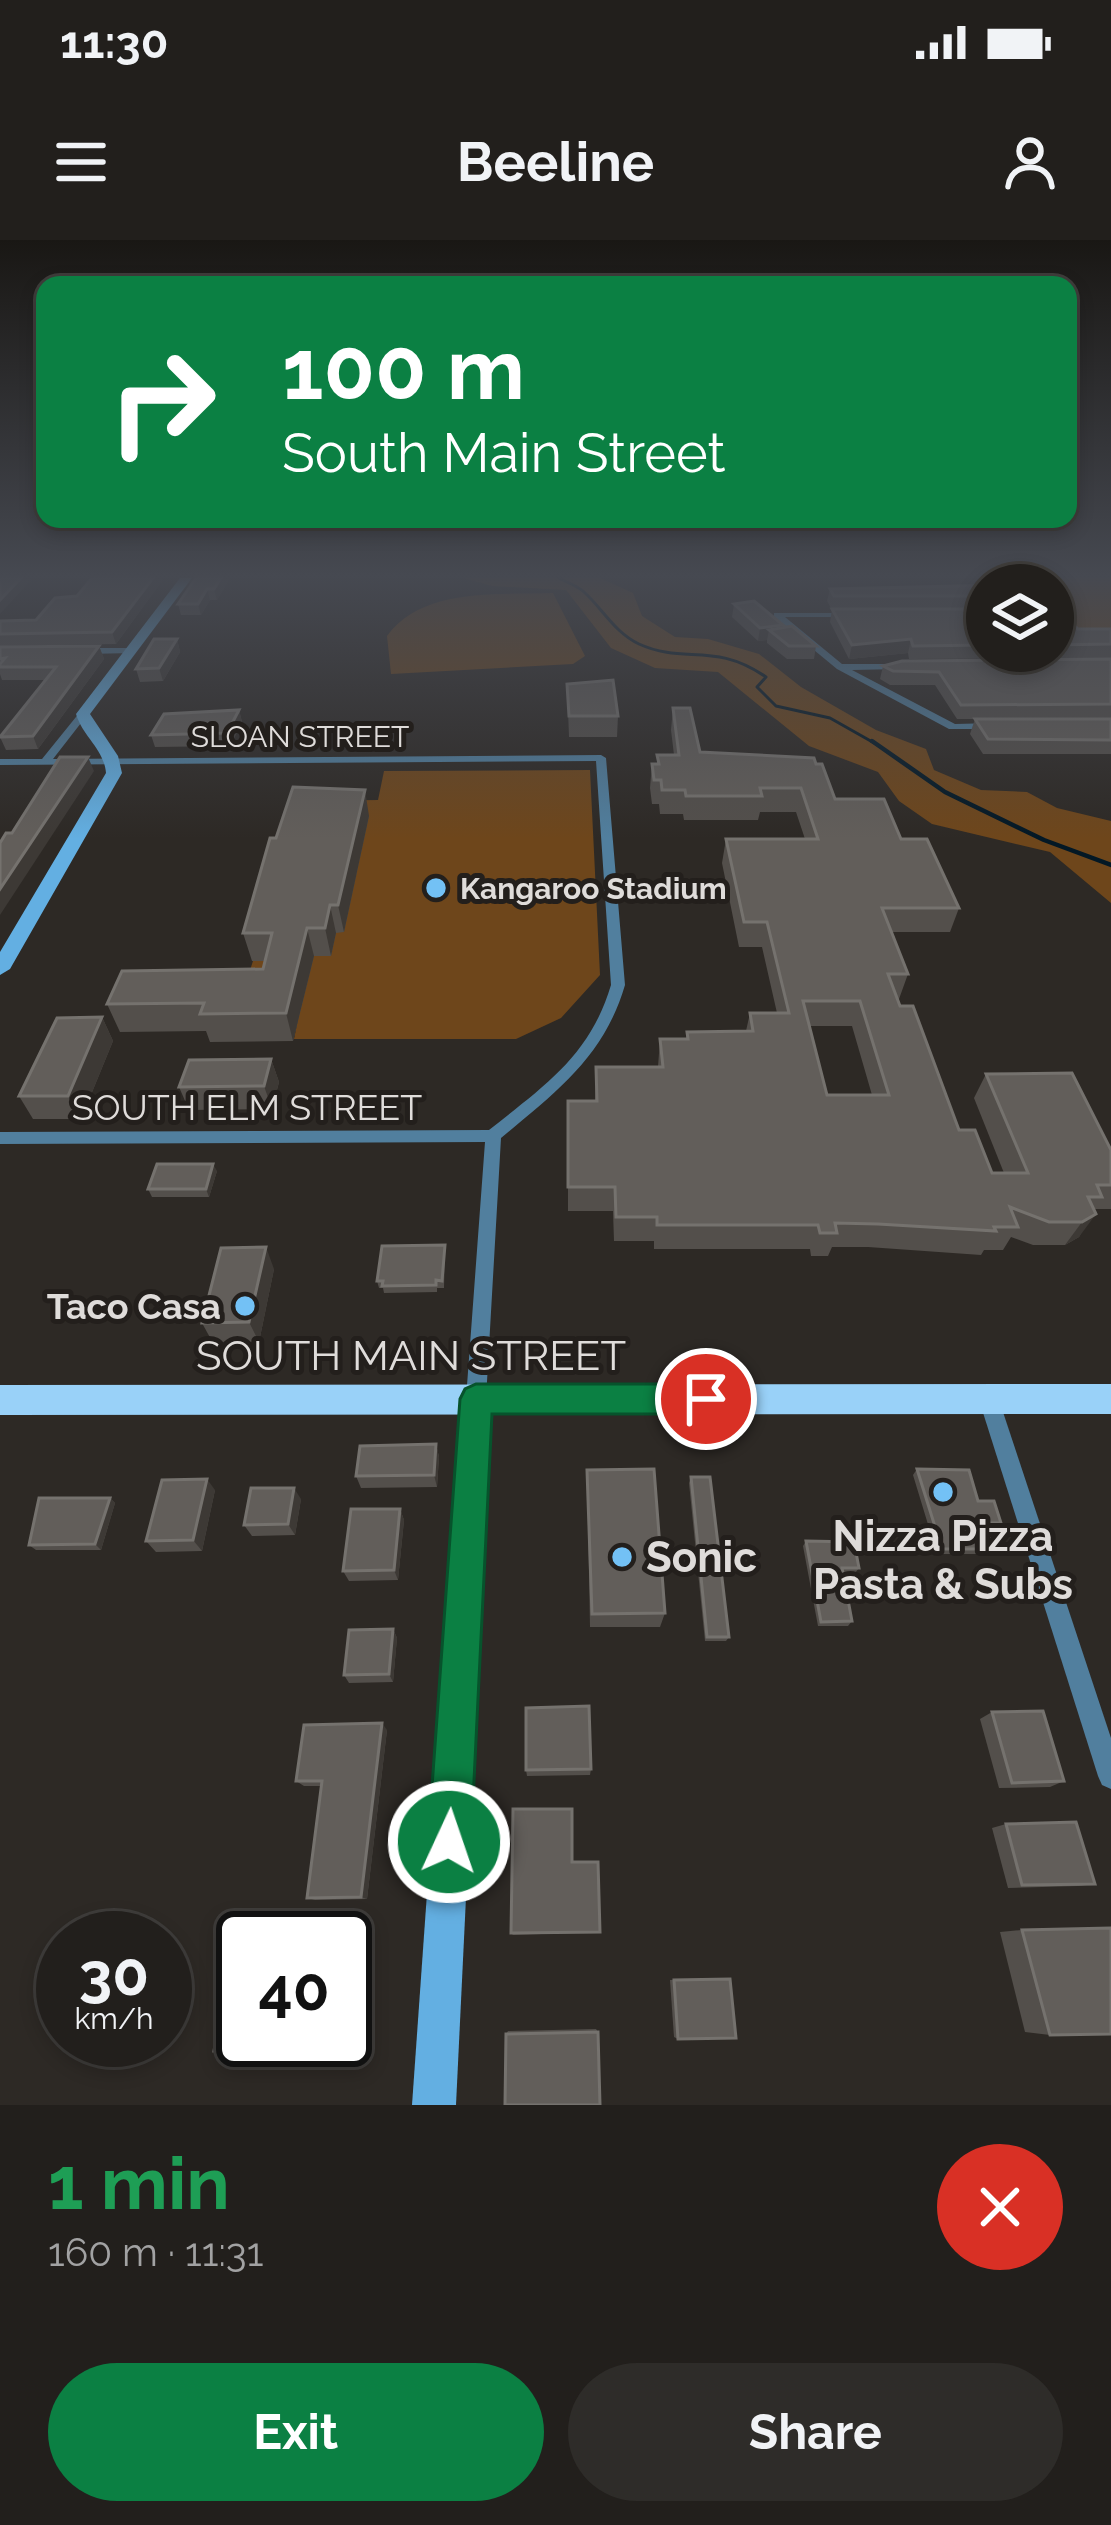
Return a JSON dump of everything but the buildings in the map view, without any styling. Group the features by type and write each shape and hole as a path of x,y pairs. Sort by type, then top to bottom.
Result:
{"main road":[{"name":"SOUTH MAIN STREET","path":"0,1400 1111,1399"}],"street":[{"path":"45,762 120,665"},
{"path":"838,665 953,727 998,726"},
{"path":"840,667 908,666"},
{"path":"0,969 110,782 113,761 85,725 83,714"},
{"name":"SLOAN STREET","path":"0,762 601,758 618,985 612,1016 592,1050 493,1136"},
{"path":"434,2105 493,1136"},
{"name":"SOUTH ELM STREET","path":"0,1138 493,1136"},
{"path":"989,1400 1111,1776"}],"shaded area":[{"path":"390,665 554,665 391,674"},
{"path":"648,665 773,665 801,687 876,730 926,749 934,770 981,790 1027,792 1057,808 1111,821 1111,903 1050,852 932,824 899,801 878,772 809,746 718,672"},
{"name":"Kangaroo Stadium","path":"590,770 600,975 561,1018 516,1039 294,1039 305,985 245,986 304,801 378,800 384,771"}],"waterway":[{"path":"745,665 766,677 757,687 776,706 830,718 876,744"},
{"path":"872,741 945,792 1044,840 1111,865"}],"place":[{"name":"Kangaroo Stadium","path":"436,888"},
{"name":"Taco Casa","path":"245,1306"},
{"name":"Nizza Pizza Pasta & Subs","path":"943,1492"},
{"name":"Sonic","path":"622,1557"}],"route":[{"path":"449,1842 476,1399 706,1399"}]}
